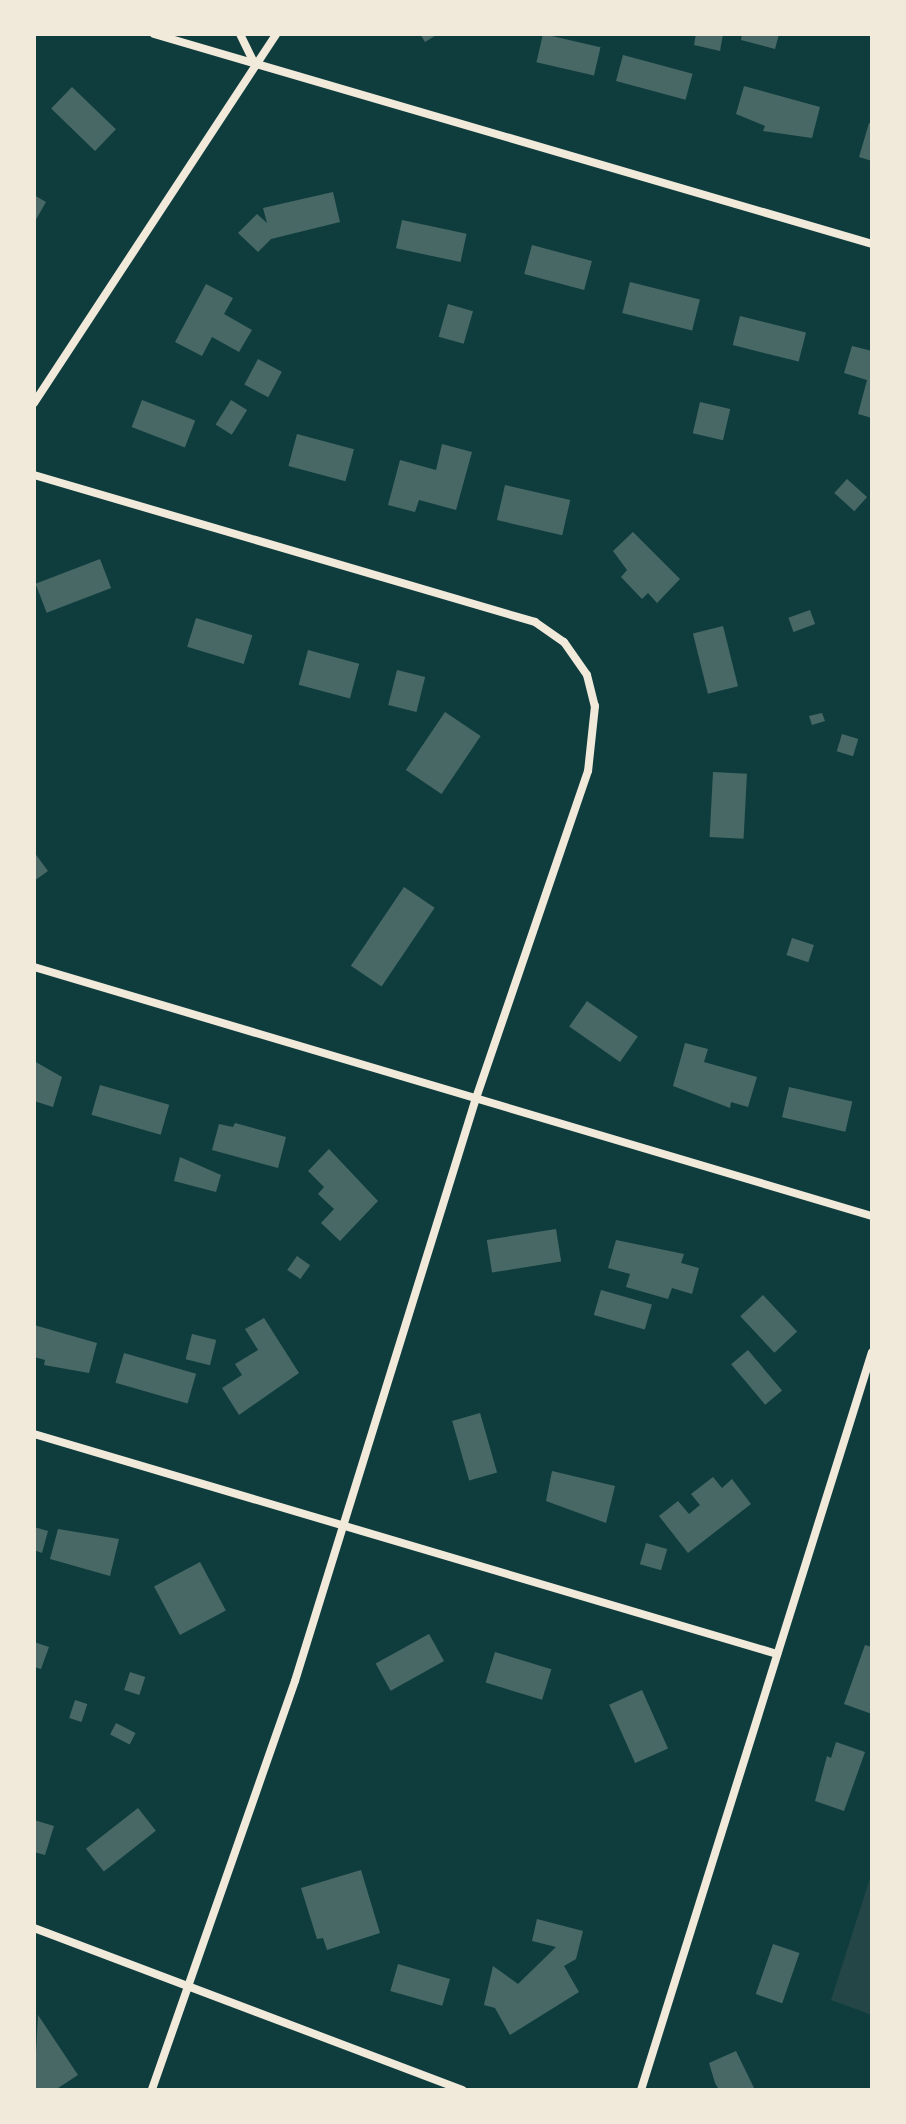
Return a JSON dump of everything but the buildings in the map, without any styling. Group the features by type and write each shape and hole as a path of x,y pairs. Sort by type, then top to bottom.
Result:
{"street":[{"path":"154,34 872,244"},
{"path":"240,34 254,63"},
{"path":"34,403 254,63 276,34"},
{"path":"34,475 535,622 564,642 587,675 595,736 588,771 476,1098 340,1523 295,1681 152,2090"},
{"path":"34,967 872,1216"},
{"path":"641,2090 872,1352"},
{"path":"34,1434 777,1654"},
{"path":"34,1928 462,2090"}],"shaded area":[{"path":"872,1872 872,2015 831,2000"}]}
